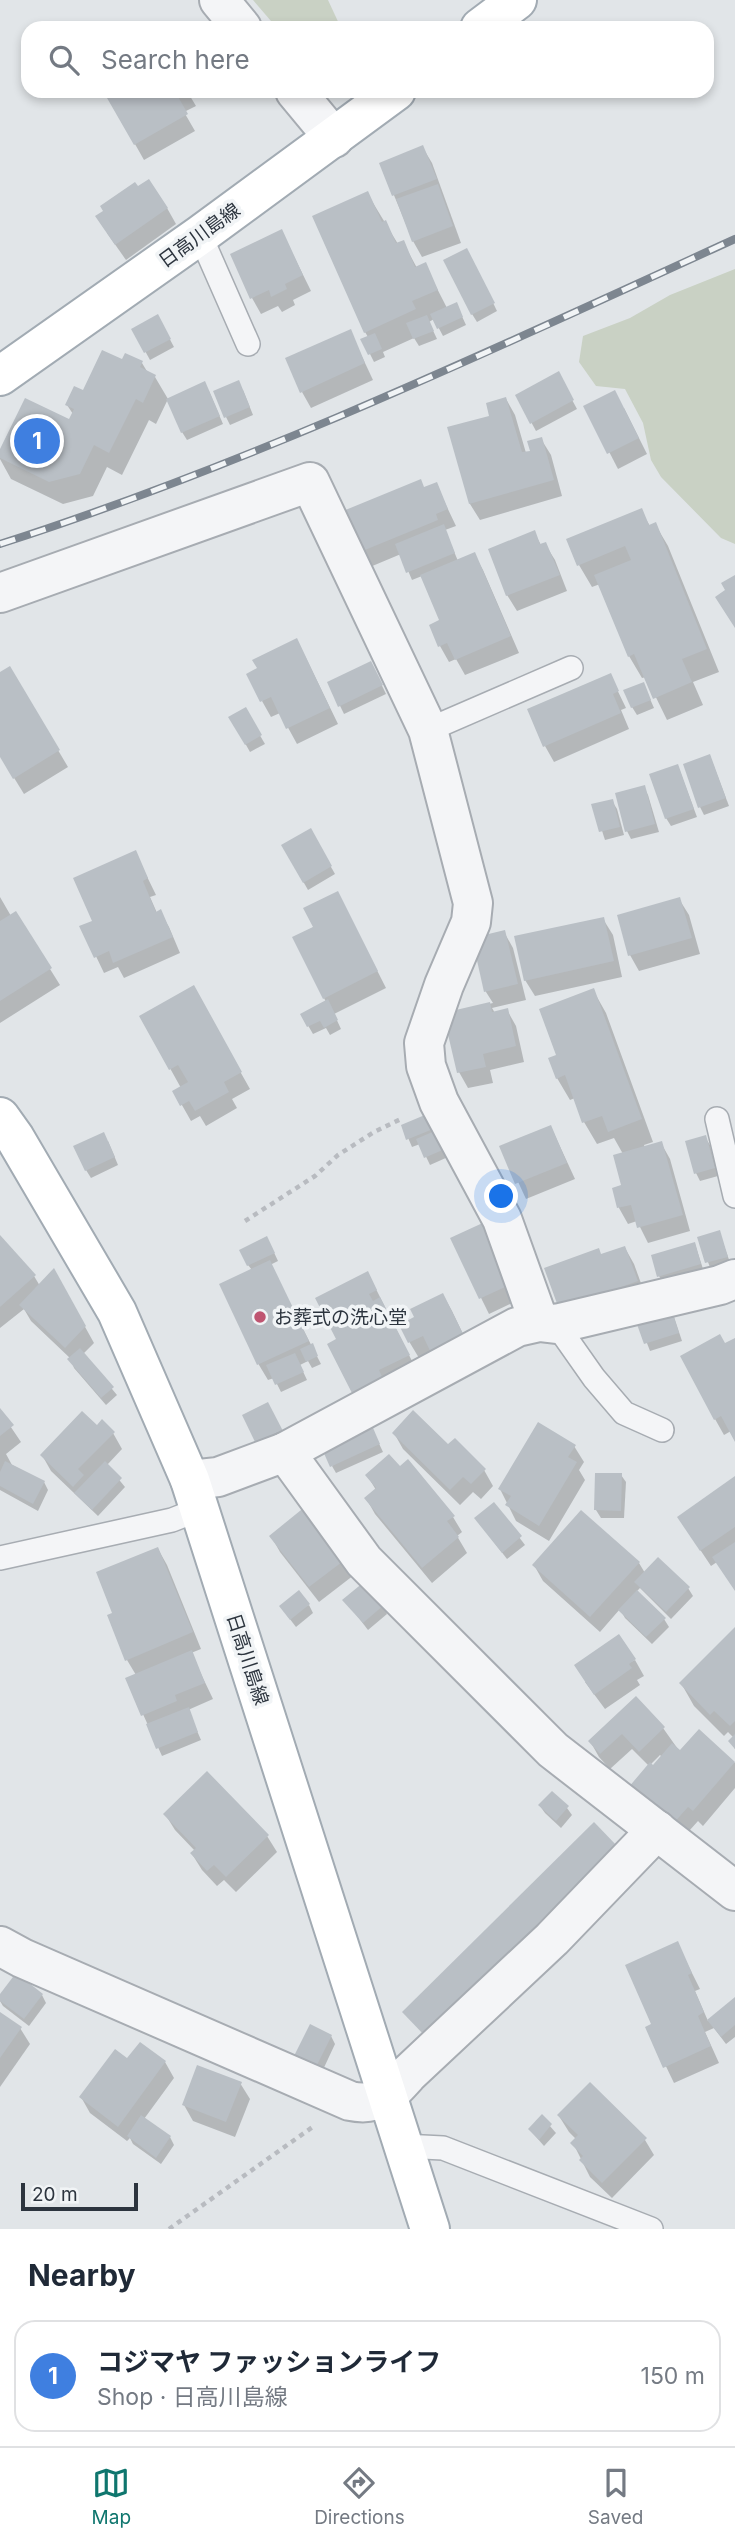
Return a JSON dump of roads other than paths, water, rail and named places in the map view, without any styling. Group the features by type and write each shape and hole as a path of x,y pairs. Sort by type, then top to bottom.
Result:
{"main road":[{"path":"489,21 517,0"},
{"name":"日高川島線","path":"0,376 200,235 387,98"},
{"name":"日高川島線","path":"0,1117 117,1312 195,1494 430,2229"}],"street":[{"path":"219,0 237,21"},
{"path":"301,98 334,138"},
{"path":"0,593 310,482 428,730 473,903 471,922 444,985 424,1043 426,1066 439,1102 502,1219 548,1323"},
{"path":"195,1494 218,1477 285,1452 517,1327 730,1289"},
{"path":"285,1452 363,1561 553,1750 735,1891"},
{"path":"0,1946 350,2101 362,2103 388,2096 552,1939 657,1830"}],"lane":[{"path":"200,235 248,344"},
{"path":"428,730 571,668"},
{"path":"717,1119 735,1196"},
{"path":"548,1323 624,1413 662,1430"},
{"path":"0,1558 172,1520 195,1494"},
{"path":"403,2146 443,2148 651,2229"}],"railway":[{"path":"0,544 188,478 280,441 735,239"}],"place":[{"name":"コジマヤ ファッションライフ","path":"37,441"},
{"name":"お葬式の洗心堂","path":"260,1317"}]}
